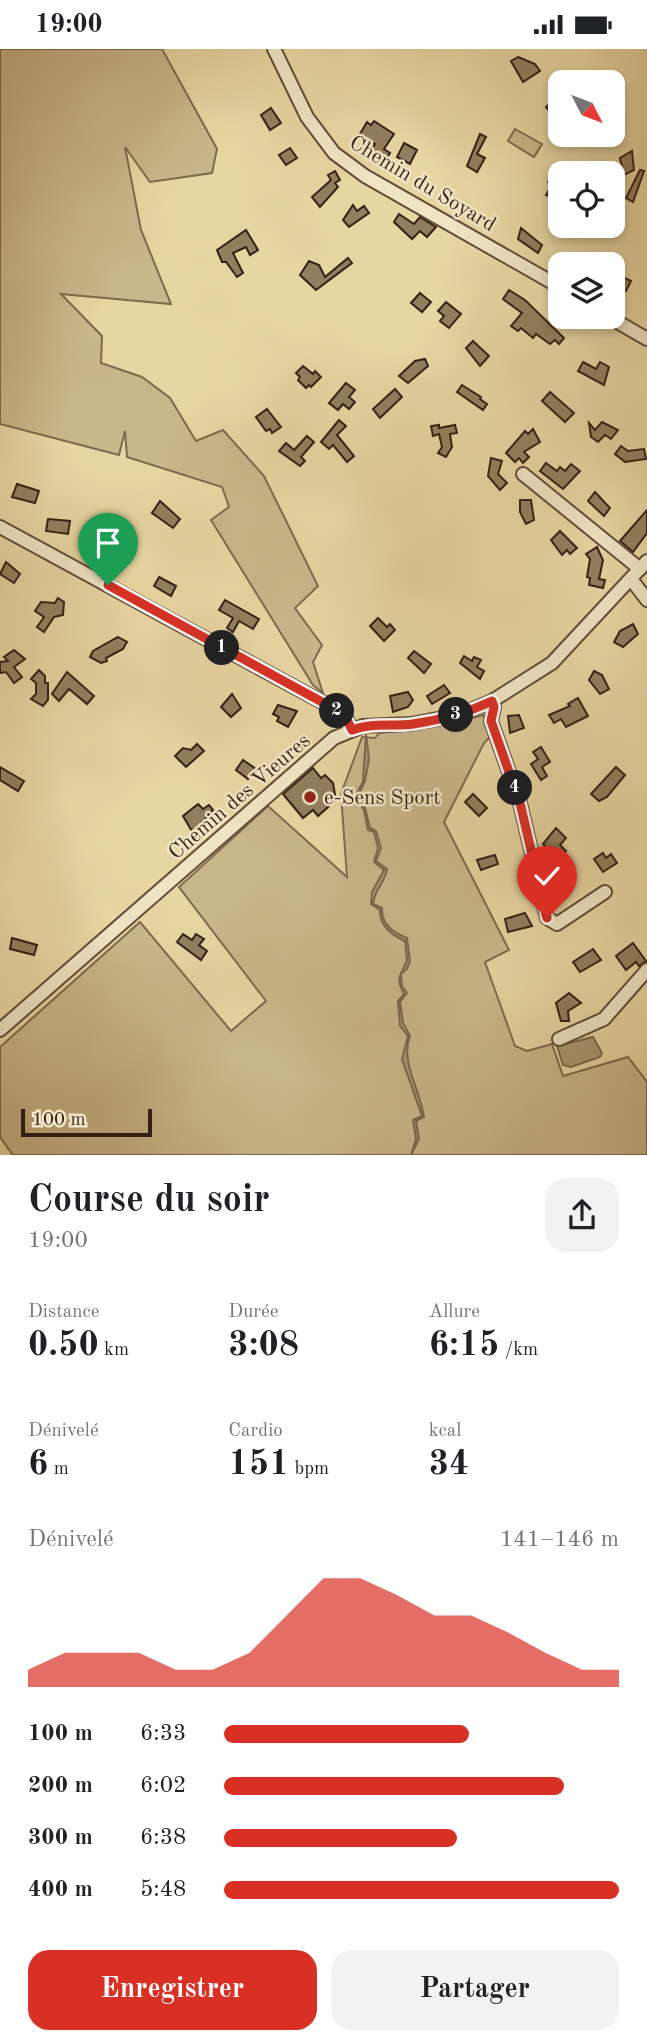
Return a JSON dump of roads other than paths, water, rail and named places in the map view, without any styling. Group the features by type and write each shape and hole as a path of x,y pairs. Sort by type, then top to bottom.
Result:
{"street":[{"name":"Chemin du Soyard","path":"274,49 307,117 334,153 365,176 548,280"},
{"path":"625,326 647,339"},
{"path":"523,474 639,570 647,600"},
{"path":"0,527 322,702 345,716 352,730"},
{"name":"Chemin des Vieures","path":"0,1030 334,738 363,726 411,724 459,715 492,701 552,663 639,570"},
{"path":"492,701 494,707 491,721 520,803 547,918 557,924 605,892"},
{"path":"559,1039 604,1019 647,970"}],"place":[{"name":"e-Sens Sport","path":"310,797"}]}
